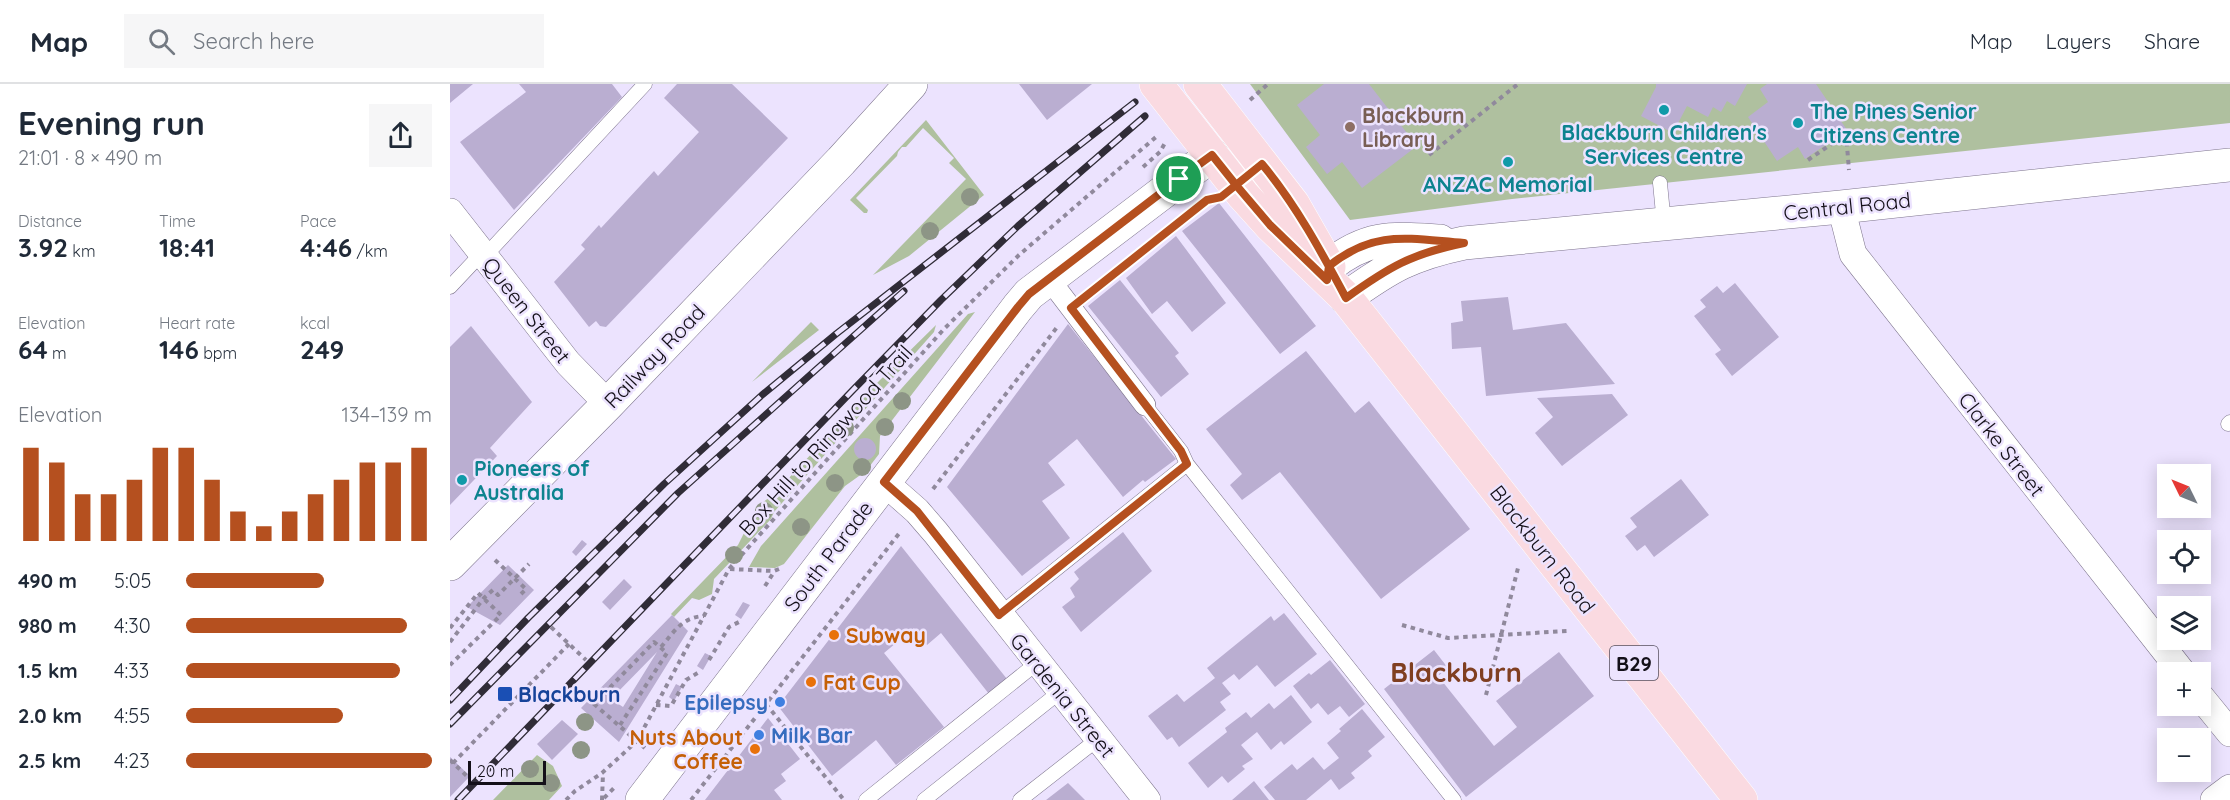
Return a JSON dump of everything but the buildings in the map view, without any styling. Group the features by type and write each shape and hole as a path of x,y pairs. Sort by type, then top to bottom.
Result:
{"main road":[{"name":"Blackburn Road","path":"1156,84 1270,225 1334,281"},
{"name":"Blackburn Road","path":"1200,84 1240,120 1293,204 1334,281 1741,800"},
{"path":"1212,155 1240,120"}],"street":[{"name":"Railway Road","path":"856,145 889,84"},
{"name":"Railway Road","path":"450,564 608,404 856,145 911,84"},
{"name":"South Parade","path":"628,793 884,482 1018,307 1049,279 1212,155"},
{"name":"Central Road","path":"1334,281 1388,268 1433,249 1464,243 1841,207 2230,165"},
{"name":"Clarke Street","path":"1841,207 1852,254 2174,662"},
{"name":"Queen Street","path":"450,212 568,363 608,404"},
{"path":"1049,279 1145,405"},
{"name":"Gardenia Street","path":"884,482 917,511 1147,800"},
{"path":"2211,710 2230,733"},
{"path":"2214,800 2230,788"}],"lane":[{"path":"450,287 645,84"},
{"path":"1660,183 1664,224"},
{"path":"1145,405 1181,451 1187,464 1454,800"},
{"path":"999,615 1187,464"},
{"path":"866,800 1037,663"},
{"path":"924,800 1060,691"},
{"path":"1020,800 1098,739"}],"path":[{"path":"1240,120 1268,84"},
{"path":"1429,156 1518,84"},
{"path":"1808,159 1846,134 1849,170"},
{"path":"1142,168 1160,152 1168,135"},
{"name":"Box Hill to Ringwood Trail","path":"566,800 575,790 603,773 637,741 729,569 944,329 1019,255 1156,137"},
{"path":"691,800 917,511 1071,308 1207,200 1221,197 1236,185"},
{"path":"979,295 988,302"},
{"path":"495,560 526,589 519,596"},
{"path":"450,642 484,598 493,590 498,595 529,564"},
{"path":"1486,695 1518,568"},
{"path":"762,592 774,571"},
{"path":"450,628 478,593 501,615 450,665"},
{"path":"661,647 679,626 691,617 704,616"},
{"path":"656,705 671,706 686,680 703,670 729,627 746,619"},
{"path":"1402,625 1448,638 1567,631"},
{"path":"551,627 586,660"},
{"path":"620,725 667,653 654,642 594,704 637,741"},
{"path":"470,779 452,762 569,644"},
{"path":"766,704 844,800"},
{"path":"603,773 603,799 628,793"}],"green space":[{"path":"1250,84 2230,84 2230,123 1512,199 1350,220"},
{"path":"926,120 984,195 909,256 873,275 966,179 949,163 954,158 923,128 906,147 902,147 897,156 856,198 868,210 867,213 864,213 850,200"},
{"path":"975,312 880,436 879,454 866,471 845,486 784,564 775,568 749,567 761,546 968,314"},
{"path":"811,322 819,330 752,382"},
{"path":"936,325 934,332 774,512 771,519 714,579 712,594 699,600 692,598 674,617 671,614 738,545 757,507 775,493 878,382"},
{"path":"537,755 553,766 562,786 549,800 493,800"}],"railway":[{"path":"450,700 528,618 664,484 762,395 836,334 1135,102"},
{"path":"458,800 941,300 1018,226 1145,116"},
{"path":"450,724 678,493 904,291"}],"place":[{"name":"Blackburn Children's Services Centre","path":"1664,110"},
{"name":"The Pines Senior Citizens Centre","path":"1798,123"},
{"name":"Blackburn Library","path":"1350,127"},
{"name":"ANZAC Memorial","path":"1508,162"},
{"name":"Pioneers of Australia","path":"462,480"},
{"name":"Subway","path":"834,635"},
{"name":"Fat Cup","path":"811,682"},
{"name":"Blackburn","path":"505,694"},
{"name":"Epilepsy","path":"780,702"},
{"name":"Milk Bar","path":"759,735"},
{"name":"Nuts About Coffee","path":"755,749"}],"district":[{"name":"Blackburn","path":"1456,672"}],"route":[{"path":"1179,179 1029,294 884,482 917,511 999,615 1187,464 1181,451 1071,308 1207,200 1221,197 1236,185 1270,225 1327,280 1329,266 1340,257 1371,241 1389,238 1464,243 1433,249 1409,258 1388,268 1346,298 1329,266 1293,204 1262,164 1236,185 1212,155 1179,179"}]}
